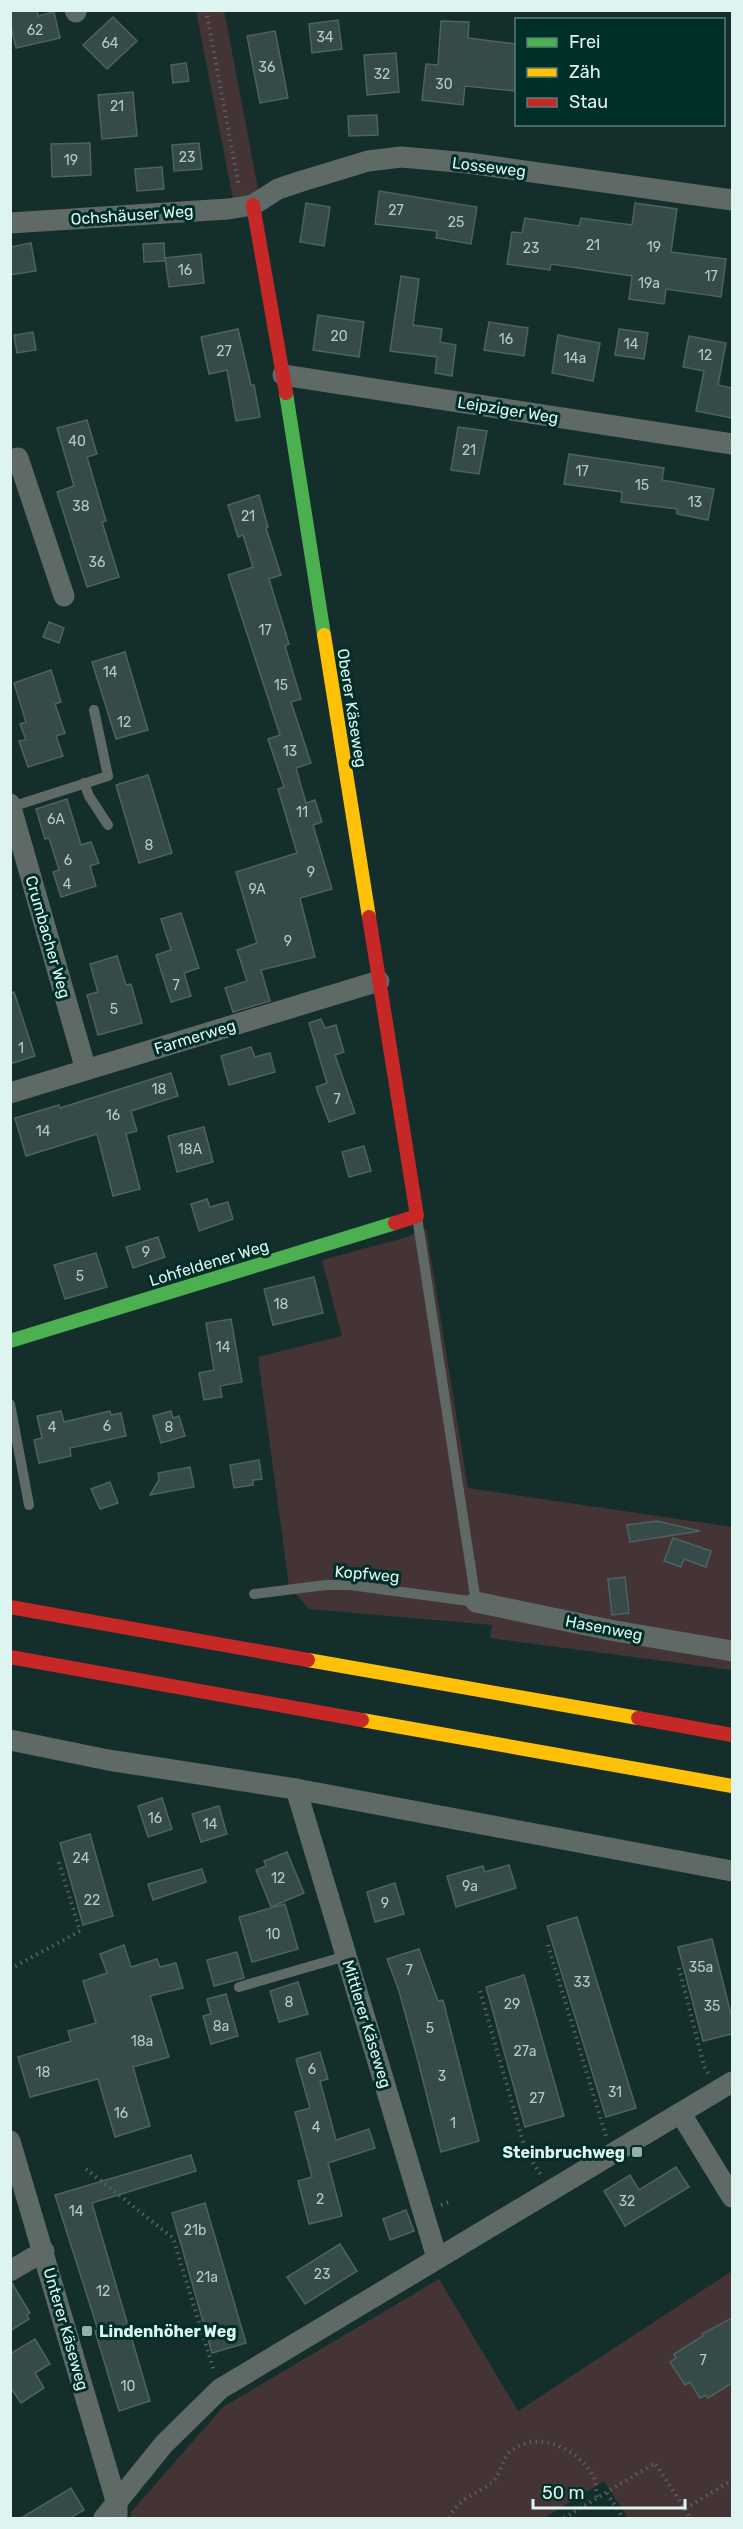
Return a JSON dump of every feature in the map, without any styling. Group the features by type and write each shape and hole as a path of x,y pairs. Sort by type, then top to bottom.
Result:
{"main road":[{"name":"Oberer Käseweg","path":"247,206 283,375 417,1216"},
{"name":"Lohfeldener Weg","path":"10,1341 417,1216"},
{"path":"10,1607 732,1735"},
{"path":"10,1658 732,1786"}],"street":[{"name":"Losseweg","path":"247,206 278,189 302,181 368,161 401,157 468,163 732,200"},
{"name":"Ochshäuser Weg","path":"10,223 247,206"},
{"name":"Leipziger Weg","path":"283,375 732,444"},
{"path":"10,460 18,458 64,596"},
{"name":"Crumbacher Weg","path":"11,806 86,1070"},
{"name":"Farmerweg","path":"10,1093 379,981"},
{"name":"Hasenweg","path":"476,1602 610,1630 732,1651"},
{"path":"10,1740 108,1760 296,1789 732,1871"},
{"name":"Mittlerer Käseweg","path":"296,1789 437,2258"},
{"path":"113,2514 164,2444 220,2389 725,2087"},
{"path":"681,2114 732,2197"},
{"name":"Unterer Käseweg","path":"10,2141 44,2251 113,2514"},
{"path":"10,2271 44,2251"}],"lane":[{"path":"11,806 108,776 94,710"},
{"path":"84,783 89,796 108,825"},
{"path":"417,1216 476,1602"},
{"path":"10,1404 29,1505"},
{"name":"Kopfweg","path":"254,1594 326,1585 350,1585 476,1602"},
{"path":"239,1987 346,1956"}],"path":[{"path":"206,10 241,199 247,206"},
{"path":"10,1969 80,1931 58,1859"},
{"path":"548,1945 608,2142 616,2152"},
{"path":"679,1968 704,2066 725,2087"},
{"path":"480,1991 526,2152 552,2190"},
{"path":"516,2159 526,2152"},
{"path":"86,2169 173,2238 220,2389"},
{"path":"450,2518 456,2507 496,2479 508,2453 534,2441 559,2446 585,2465 595,2478 597,2499"},
{"path":"564,2518 655,2463 690,2518"},
{"path":"685,2509 732,2480"},
{"path":"607,2493 623,2518"}],"shaded area":[{"path":"196,11 224,11 225,15 260,199 235,209"},
{"path":"426,1228 468,1488 732,1527 732,1670 490,1638 492,1625 309,1609 289,1586 258,1357 342,1336 322,1260 404,1238"},
{"path":"732,2271 732,2518 628,2518 604,2481 544,2518 131,2518 131,2512 223,2407 439,2279 518,2411"}],"building":[{"path":"10,10 37,10 38,16 54,12 60,38 16,48 10,23"},
{"path":"113,17 137,41 107,69 83,45"},
{"path":"338,20 342,49 312,53 309,24"},
{"path":"441,21 469,22 468,38 515,44 515,91 465,86 463,105 422,100 426,64 438,65"},
{"path":"275,31 288,98 260,103 247,36"},
{"path":"396,53 399,92 367,95 364,55"},
{"path":"186,63 189,81 173,83 171,65"},
{"path":"133,92 137,136 102,139 98,95"},
{"path":"377,115 378,135 349,136 348,116"},
{"path":"90,143 91,175 52,177 51,144"},
{"path":"199,143 202,169 174,171 172,145"},
{"path":"162,167 164,189 137,191 135,169"},
{"path":"379,191 477,207 471,244 436,238 437,231 375,224"},
{"path":"306,203 330,207 324,246 300,242"},
{"path":"635,203 677,209 671,252 726,259 721,297 666,289 664,304 629,299 632,276 551,264 550,270 507,264 512,232 522,233 525,218 579,226 581,218 632,225"},
{"path":"31,243 36,271 10,275 10,247"},
{"path":"164,243 165,261 144,262 143,244"},
{"path":"201,254 204,283 169,287 165,258"},
{"path":"401,276 419,279 413,325 442,329 440,342 456,345 452,376 435,373 437,357 390,351"},
{"path":"318,315 364,322 359,357 313,350"},
{"path":"489,322 528,328 524,356 484,350"},
{"path":"238,329 251,385 254,385 260,417 236,421 227,370 209,374 201,337"},
{"path":"619,329 648,333 644,359 615,355"},
{"path":"33,332 36,350 17,353 14,335"},
{"path":"558,335 600,343 593,381 552,373"},
{"path":"689,336 726,343 718,385 732,388 732,418 696,411 704,371 683,367"},
{"path":"87,420 97,454 87,457 106,521 102,522 119,577 87,587 57,492 74,486 57,428"},
{"path":"458,427 487,431 479,474 451,470"},
{"path":"569,454 664,468 662,480 714,489 708,520 677,514 677,509 621,502 622,492 564,484"},
{"path":"259,495 268,527 266,528 281,575 269,579 289,644 285,646 301,699 291,702 311,763 296,768 306,803 315,800 322,822 313,825 332,889 300,898 315,957 261,970 270,1001 233,1012 225,988 247,981 237,950 257,943 236,872 297,853 278,789 284,787 268,739 280,735 228,575 253,567 243,535 238,537 228,505"},
{"path":"49,622 64,628 59,643 43,637"},
{"path":"125,652 148,730 116,739 92,662"},
{"path":"51,670 61,702 55,704 65,733 56,736 63,756 28,767 19,741 26,740 20,724 26,722 14,683"},
{"path":"148,775 172,853 139,863 116,785"},
{"path":"67,799 81,845 91,842 99,863 90,866 96,886 61,897 53,872 59,870 49,838 45,839 36,809"},
{"path":"181,913 199,968 184,973 191,996 171,1002 156,955 171,950 161,919"},
{"path":"117,956 126,985 131,984 142,1023 98,1035 87,995 98,992 90,964"},
{"path":"14,992 35,1056 10,1064 10,993"},
{"path":"321,1019 325,1028 336,1025 344,1052 335,1055 355,1113 329,1122 316,1087 327,1083 309,1023"},
{"path":"251,1047 255,1057 270,1053 275,1072 229,1085 221,1056"},
{"path":"171,1073 178,1096 131,1111 137,1131 126,1134 140,1189 113,1196 97,1134 26,1156 15,1118 59,1105 60,1108"},
{"path":"204,1127 213,1162 177,1172 168,1136"},
{"path":"364,1146 371,1171 349,1177 342,1152"},
{"path":"207,1199 210,1207 228,1202 233,1219 199,1231 191,1204"},
{"path":"158,1237 165,1257 133,1268 126,1247"},
{"path":"96,1253 107,1287 65,1299 54,1265"},
{"path":"314,1277 323,1313 273,1325 264,1289"},
{"path":"231,1319 242,1382 220,1386 222,1397 204,1400 199,1373 214,1370 206,1323"},
{"path":"61,1411 64,1422 110,1411 111,1415 121,1413 126,1436 70,1448 71,1456 39,1463 34,1440 42,1438 37,1416"},
{"path":"171,1411 173,1418 179,1416 185,1436 161,1443 153,1416"},
{"path":"259,1460 262,1479 253,1480 253,1485 234,1488 230,1465"},
{"path":"190,1467 194,1487 150,1495 159,1480 158,1473"},
{"path":"110,1482 118,1503 100,1509 91,1489"},
{"path":"657,1521 700,1531 630,1542 627,1525"},
{"path":"673,1538 711,1551 706,1567 684,1559 681,1567 664,1561"},
{"path":"625,1577 629,1613 612,1615 608,1579"},
{"path":"162,1798 172,1829 148,1837 138,1806"},
{"path":"219,1806 227,1834 201,1842 192,1814"},
{"path":"90,1834 113,1916 83,1925 60,1843"},
{"path":"287,1852 304,1893 271,1907 256,1870 266,1866 264,1861"},
{"path":"509,1865 516,1888 456,1907 447,1876 483,1866 485,1872"},
{"path":"202,1869 206,1882 153,1900 148,1884"},
{"path":"395,1883 404,1914 375,1922 367,1892"},
{"path":"285,1904 298,1949 252,1962 239,1917"},
{"path":"577,1917 636,2108 606,2117 547,1926"},
{"path":"712,1939 732,2018 732,2034 703,2041 678,1947"},
{"path":"124,1945 131,1967 157,1959 160,1967 176,1963 183,1988 150,1996 169,2057 133,2067 150,2126 115,2137 98,2079 30,2097 18,2057 71,2041 68,2031 96,2023 83,1981 107,1973 100,1954"},
{"path":"419,1949 438,2001 443,2000 479,2141 441,2152 399,1991 387,1959"},
{"path":"237,1952 244,1978 214,1986 207,1960"},
{"path":"524,1975 564,2116 525,2127 486,1987"},
{"path":"298,1982 308,2014 279,2022 270,1991"},
{"path":"226,1994 238,2036 211,2044 203,2016 211,2014 207,1999"},
{"path":"320,2052 328,2079 320,2081 336,2140 369,2129 375,2148 328,2163 342,2216 309,2224 298,2181 312,2177 295,2112 310,2108 296,2059"},
{"path":"191,2155 196,2171 92,2203 150,2401 119,2411 95,2331 98,2330 55,2195"},
{"path":"676,2167 689,2187 625,2226 604,2191 630,2175 639,2190"},
{"path":"205,2203 246,2343 212,2353 172,2213"},
{"path":"406,2210 414,2231 390,2240 383,2219"},
{"path":"340,2244 357,2271 305,2304 287,2277"},
{"path":"12,2283 30,2313 27,2315 29,2319 10,2331"},
{"path":"732,2318 732,2383 708,2398 706,2395 700,2398 690,2382 685,2385 670,2362 676,2358 674,2354 703,2336 702,2334"},
{"path":"35,2339 50,2364 35,2373 44,2388 21,2403 10,2387 10,2354"},
{"path":"71,2488 84,2510 70,2518 21,2518"}],"traffic: fast":[{"path":"286,393 324,635"},
{"path":"10,1341 395,1223"}],"traffic: slow":[{"path":"324,635 369,917"},
{"path":"308,1660 638,1718"},
{"path":"362,1720 732,1786"}],"traffic: jam":[{"path":"253,205 286,393"},
{"path":"369,917 417,1216 395,1223"},
{"path":"10,1607 308,1660"},
{"path":"10,1657 362,1720"},
{"path":"638,1718 732,1735"}],"place":[{"name":"Steinbruchweg","path":"637,2152"},
{"name":"Lindenhöher Weg","path":"87,2331"}]}
